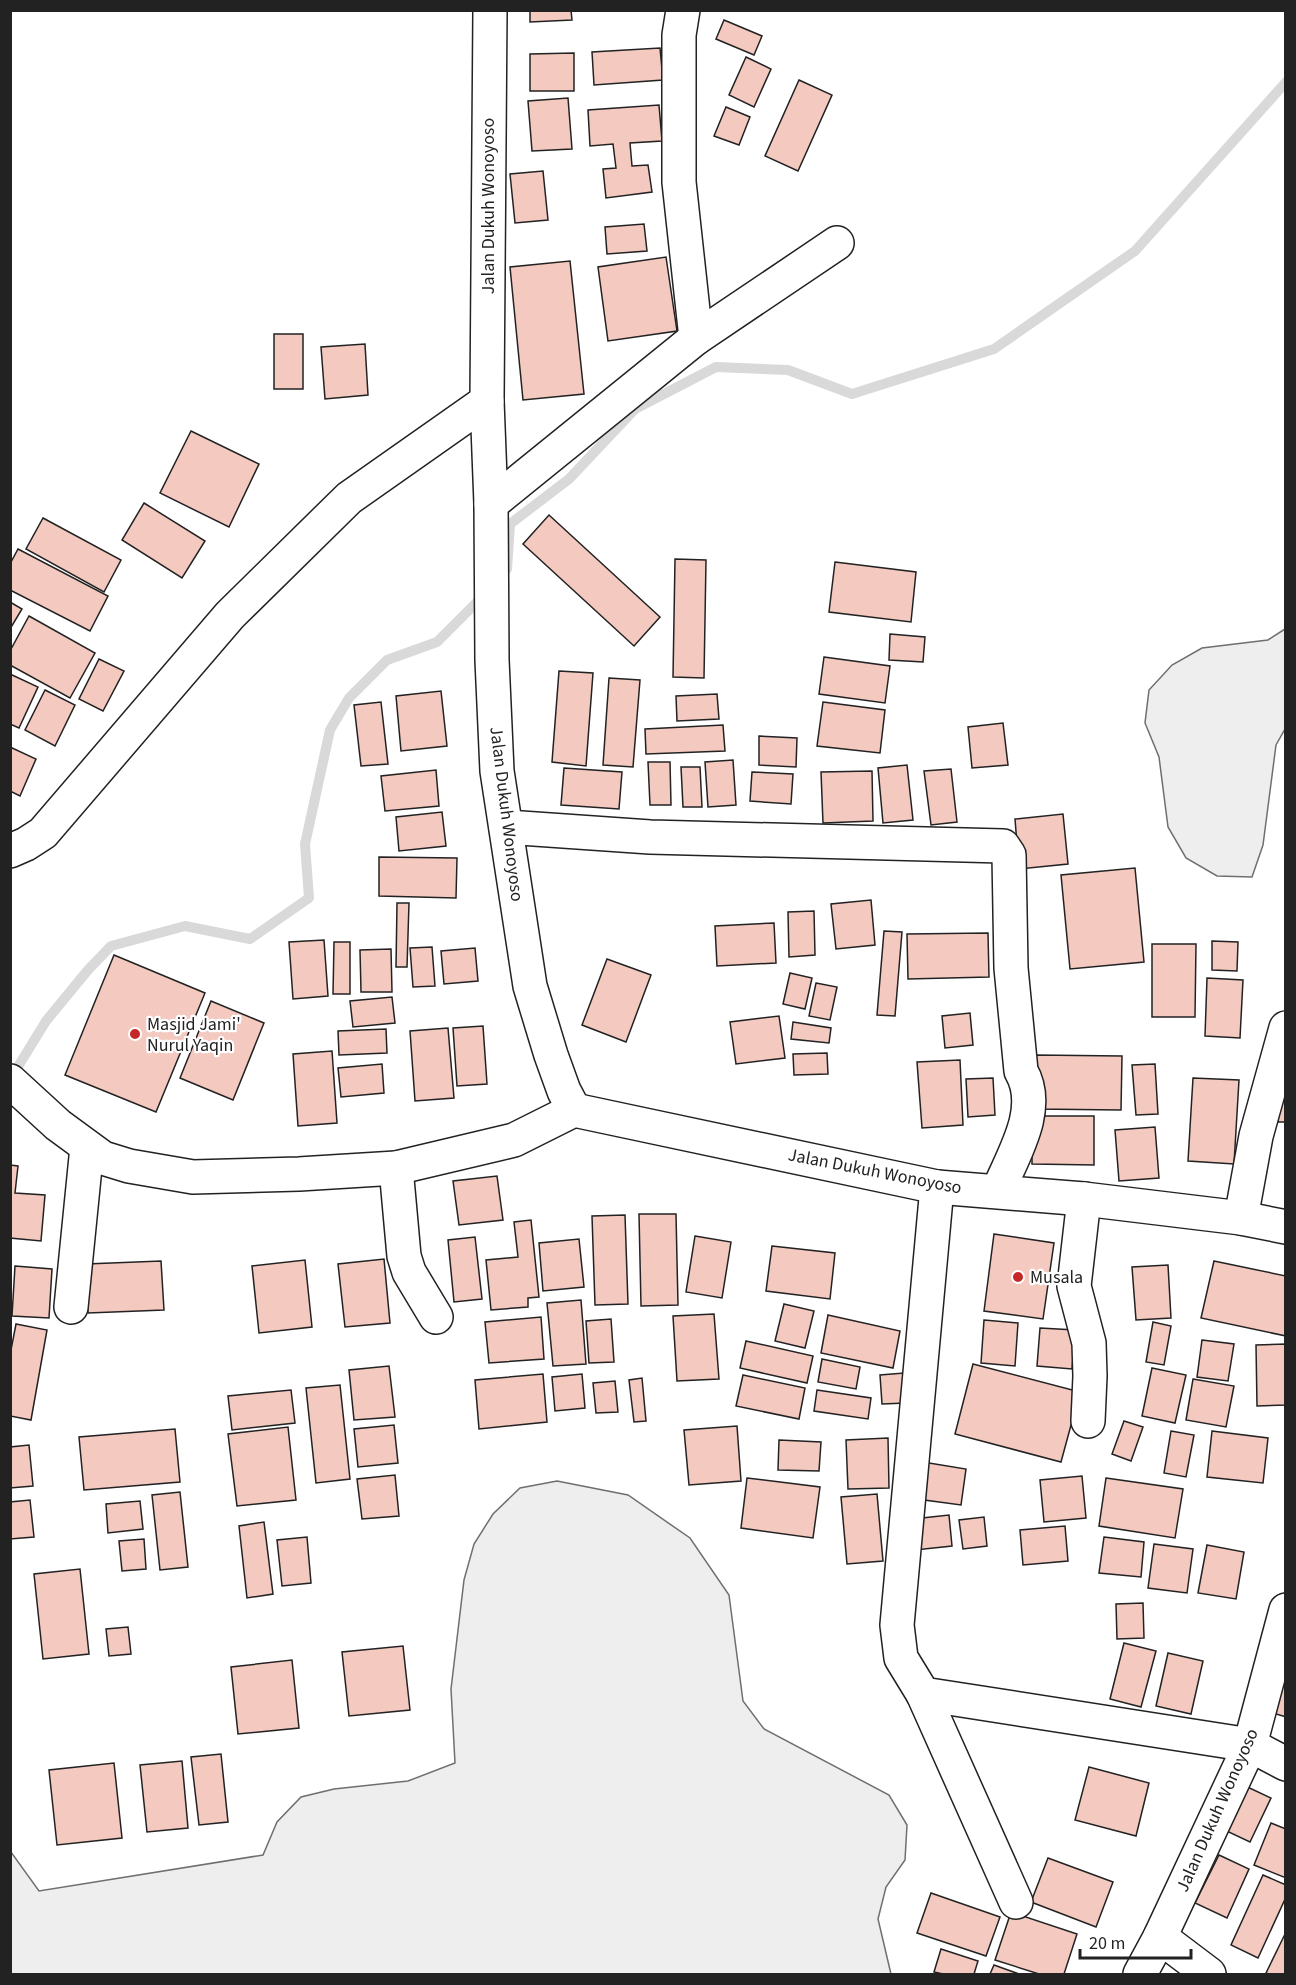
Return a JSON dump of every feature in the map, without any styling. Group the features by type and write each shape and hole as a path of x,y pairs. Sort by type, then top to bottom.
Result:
{"street":[{"name":"Jalan Dukuh Wonoyoso","path":"490,10 487,401 491,504 492,660 497,771 530,986 564,1091 574,1110 936,1187 1084,1199 1241,1218 1286,1227"},
{"path":"683,10 678,51 679,182 696,338"},
{"path":"491,504 696,338 837,243"},
{"path":"10,851 43,833 230,615 349,498 487,401"},
{"path":"506,826 650,837 1003,846 1009,855 1011,968 1021,1071 1030,1094 1029,1112 1023,1131 998,1191"},
{"path":"1241,1218 1256,1136 1286,1028"},
{"path":"19,1089 58,1125 87,1147 115,1163 193,1177 396,1168 514,1140 574,1110"},
{"path":"71,1307 87,1147"},
{"path":"396,1168 406,1263 436,1317"},
{"path":"936,1187 897,1625 901,1658 922,1694 1016,1902"},
{"path":"1084,1199 1074,1286 1089,1343 1088,1421"},
{"name":"Jalan Dukuh Wonoyoso","path":"1140,1974 1160,1937 1250,1745 1286,1610"},
{"path":"922,1694 1250,1745 1286,1764"},
{"path":"1160,1937 1209,1974"}],"shaded area":[{"path":"1285,629 1285,729 1276,745 1263,845 1252,877 1217,876 1186,858 1168,827 1159,757 1145,723 1149,690 1172,665 1202,648 1268,640"},
{"path":"557,1481 628,1495 690,1538 729,1595 743,1701 764,1729 889,1795 907,1825 905,1860 886,1887 878,1919 891,1974 11,1974 11,1852 39,1891 263,1855 277,1822 301,1797 334,1789 408,1781 455,1763 451,1689 464,1580 474,1544 493,1514 520,1488"}],"building":[{"path":"530,10 571,10 572,20 530,22"},
{"path":"724,20 762,36 754,55 716,39"},
{"path":"660,48 663,80 594,85 592,52"},
{"path":"574,53 574,91 530,91 530,54"},
{"path":"746,57 771,69 754,107 729,95"},
{"path":"799,80 832,95 798,171 765,156"},
{"path":"568,98 572,149 532,151 528,101"},
{"path":"659,105 662,141 630,143 632,166 648,165 652,192 606,198 603,169 616,168 613,144 590,146 588,110"},
{"path":"726,107 750,117 739,145 714,136"},
{"path":"543,171 548,220 515,223 510,174"},
{"path":"644,224 647,251 607,254 605,227"},
{"path":"666,257 677,331 608,341 598,267"},
{"path":"570,261 584,394 523,400 510,267"},
{"path":"274,334 303,334 303,389 274,389"},
{"path":"365,344 368,395 325,399 321,347"},
{"path":"191,431 259,464 229,527 160,493"},
{"path":"144,503 205,541 182,578 122,540"},
{"path":"549,515 660,617 634,646 523,544"},
{"path":"43,518 121,560 104,592 26,549"},
{"path":"18,549 108,596 90,631 10,590 10,564"},
{"path":"675,559 706,560 704,678 673,677"},
{"path":"835,562 916,572 911,622 829,612"},
{"path":"10,602 22,609 10,629"},
{"path":"29,616 95,653 70,698 10,665 10,651"},
{"path":"890,634 925,637 923,662 889,660"},
{"path":"824,657 890,666 885,703 819,694"},
{"path":"99,659 124,671 103,711 79,699"},
{"path":"559,671 593,673 586,766 552,762"},
{"path":"10,674 38,687 19,728 10,724"},
{"path":"609,678 640,680 633,767 603,765"},
{"path":"45,690 75,705 55,746 25,730"},
{"path":"441,691 447,746 401,751 396,696"},
{"path":"717,694 719,719 677,721 676,696"},
{"path":"381,702 388,764 361,766 354,705"},
{"path":"823,702 885,710 880,753 817,746"},
{"path":"1003,723 1008,765 972,768 968,727"},
{"path":"723,725 725,751 646,754 645,729"},
{"path":"759,736 797,738 796,767 759,765"},
{"path":"10,747 36,759 20,796 10,791"},
{"path":"733,760 736,805 708,807 705,762"},
{"path":"648,762 670,762 671,805 650,805"},
{"path":"907,765 913,820 883,823 878,768"},
{"path":"681,767 700,767 702,807 683,807"},
{"path":"564,768 622,772 619,809 561,805"},
{"path":"951,769 957,822 931,825 924,771"},
{"path":"436,770 439,806 385,811 381,776"},
{"path":"872,771 873,821 823,823 821,772"},
{"path":"752,772 793,774 791,804 750,801"},
{"path":"442,812 446,846 399,851 396,817"},
{"path":"1063,814 1068,864 1019,869 1015,819"},
{"path":"379,857 457,858 456,898 379,896"},
{"path":"1135,868 1144,962 1070,969 1061,875"},
{"path":"871,900 875,945 836,949 831,904"},
{"path":"397,903 409,903 407,967 396,967"},
{"path":"814,911 815,955 789,957 788,912"},
{"path":"774,923 776,963 717,966 715,926"},
{"path":"884,931 902,932 895,1016 877,1015"},
{"path":"988,933 989,977 908,979 907,934"},
{"path":"324,940 328,996 293,999 289,942"},
{"path":"1212,941 1238,942 1237,971 1212,970"},
{"path":"334,942 350,942 350,994 333,994"},
{"path":"1152,944 1196,944 1195,1017 1152,1017"},
{"path":"432,947 435,986 413,987 410,948"},
{"path":"475,948 478,981 444,984 441,951"},
{"path":"391,949 392,992 361,992 360,950"},
{"name":"Masjid Jami' Nurul Yaqin","path":"114,955 205,993 156,1112 65,1075"},
{"path":"607,959 651,975 626,1042 582,1025"},
{"path":"790,973 812,978 805,1009 783,1004"},
{"path":"1207,978 1243,980 1240,1038 1205,1036"},
{"path":"816,983 837,987 830,1020 809,1016"},
{"path":"392,997 395,1023 353,1027 350,1001"},
{"path":"211,1001 264,1023 233,1100 180,1078"},
{"path":"970,1013 973,1045 945,1048 942,1016"},
{"path":"779,1016 785,1058 736,1064 730,1022"},
{"path":"793,1022 831,1028 829,1043 791,1039"},
{"path":"483,1026 487,1084 457,1086 453,1028"},
{"path":"448,1028 454,1098 415,1101 410,1031"},
{"path":"386,1029 387,1053 339,1055 338,1031"},
{"path":"332,1051 337,1123 298,1126 293,1054"},
{"path":"827,1053 828,1074 794,1075 793,1054"},
{"path":"1035,1055 1122,1056 1121,1110 1034,1109"},
{"path":"960,1060 963,1125 922,1128 917,1062"},
{"path":"382,1064 384,1093 341,1097 338,1068"},
{"path":"1155,1064 1158,1114 1136,1115 1132,1065"},
{"path":"993,1078 995,1115 968,1117 966,1079"},
{"path":"1193,1078 1239,1080 1234,1164 1188,1161"},
{"path":"1278,1083 1286,1083 1286,1122 1278,1122"},
{"path":"1032,1116 1094,1116 1094,1165 1032,1164"},
{"path":"1155,1127 1159,1178 1119,1181 1115,1130"},
{"path":"10,1165 18,1166 15,1193 45,1195 41,1241 10,1238"},
{"path":"497,1176 503,1220 459,1225 453,1181"},
{"path":"639,1214 676,1214 678,1305 641,1306"},
{"path":"625,1215 628,1304 595,1305 592,1216"},
{"path":"531,1220 539,1297 528,1298 528,1307 491,1310 486,1260 518,1257 514,1222"},
{"name":"Musala","path":"994,1234 1054,1243 1043,1319 984,1311"},
{"path":"695,1236 731,1242 722,1298 686,1292"},
{"path":"475,1237 482,1299 454,1302 448,1240"},
{"path":"579,1239 584,1287 543,1291 539,1243"},
{"path":"772,1246 835,1253 830,1299 766,1291"},
{"path":"384,1259 390,1323 345,1327 338,1264"},
{"path":"305,1260 312,1327 259,1333 252,1266"},
{"path":"161,1261 164,1310 88,1313 86,1264"},
{"path":"1214,1261 1286,1276 1286,1336 1201,1318"},
{"path":"1168,1265 1171,1318 1136,1320 1132,1267"},
{"path":"15,1266 52,1269 49,1318 12,1316"},
{"path":"581,1300 586,1364 553,1366 547,1303"},
{"path":"784,1304 814,1311 805,1348 775,1341"},
{"path":"714,1314 719,1379 677,1381 673,1316"},
{"path":"828,1315 900,1331 893,1368 821,1353"},
{"path":"541,1317 544,1359 489,1363 485,1322"},
{"path":"611,1319 614,1362 589,1363 586,1321"},
{"path":"984,1320 1018,1323 1015,1366 981,1363"},
{"path":"1153,1322 1171,1326 1164,1365 1146,1362"},
{"path":"16,1324 47,1330 31,1420 10,1416 10,1355"},
{"path":"1040,1328 1075,1330 1072,1369 1037,1366"},
{"path":"1202,1340 1234,1344 1228,1381 1197,1377"},
{"path":"746,1341 813,1356 807,1383 740,1368"},
{"path":"1286,1344 1286,1405 1257,1406 1256,1345"},
{"path":"822,1359 860,1367 856,1389 818,1382"},
{"path":"973,1364 1080,1392 1061,1462 955,1434"},
{"path":"389,1366 395,1417 354,1420 349,1370"},
{"path":"1152,1368 1186,1375 1175,1423 1142,1416"},
{"path":"904,1373 906,1403 882,1404 880,1375"},
{"path":"543,1374 547,1422 479,1429 475,1380"},
{"path":"582,1374 585,1408 555,1411 552,1377"},
{"path":"743,1375 805,1388 799,1419 736,1406"},
{"path":"642,1378 646,1421 634,1422 629,1380"},
{"path":"1193,1379 1234,1386 1226,1427 1186,1420"},
{"path":"615,1381 618,1412 596,1413 593,1383"},
{"path":"340,1385 350,1479 316,1483 306,1388"},
{"path":"291,1390 295,1423 232,1430 228,1396"},
{"path":"817,1390 871,1398 868,1419 814,1411"},
{"path":"1124,1421 1143,1427 1131,1461 1112,1454"},
{"path":"394,1425 398,1463 358,1467 354,1429"},
{"path":"737,1426 741,1481 689,1485 684,1430"},
{"path":"288,1427 296,1500 237,1506 228,1434"},
{"path":"175,1429 180,1482 84,1490 79,1437"},
{"path":"1171,1431 1194,1435 1186,1477 1164,1473"},
{"path":"1212,1431 1268,1438 1263,1483 1207,1477"},
{"path":"888,1438 889,1488 848,1489 846,1440"},
{"path":"779,1440 821,1442 819,1471 778,1470"},
{"path":"29,1445 33,1486 10,1488 10,1447"},
{"path":"923,1462 966,1469 961,1505 917,1499"},
{"path":"395,1475 399,1516 362,1519 357,1479"},
{"path":"1082,1476 1086,1518 1044,1522 1040,1480"},
{"path":"747,1478 820,1487 813,1538 741,1528"},
{"path":"1106,1478 1183,1489 1175,1538 1099,1526"},
{"path":"180,1492 188,1567 160,1570 152,1495"},
{"path":"877,1494 883,1561 847,1564 841,1497"},
{"path":"30,1500 34,1537 10,1539 10,1502"},
{"path":"140,1501 143,1529 108,1533 106,1504"},
{"path":"949,1515 952,1546 915,1550 913,1519"},
{"path":"984,1517 987,1546 963,1549 959,1520"},
{"path":"264,1522 273,1594 247,1598 239,1526"},
{"path":"1065,1526 1068,1561 1023,1565 1020,1530"},
{"path":"307,1537 311,1583 282,1586 277,1540"},
{"path":"1104,1537 1144,1542 1141,1577 1099,1573"},
{"path":"144,1539 146,1569 122,1571 119,1541"},
{"path":"1154,1544 1193,1549 1187,1593 1148,1588"},
{"path":"1207,1545 1244,1552 1236,1599 1198,1593"},
{"path":"80,1569 89,1654 43,1659 34,1574"},
{"path":"1143,1603 1144,1638 1117,1639 1116,1604"},
{"path":"128,1627 131,1654 109,1656 106,1629"},
{"path":"1124,1643 1156,1651 1141,1707 1110,1699"},
{"path":"403,1646 410,1710 349,1716 342,1652"},
{"path":"1168,1653 1203,1661 1191,1714 1156,1706"},
{"path":"292,1660 299,1728 238,1734 231,1667"},
{"path":"1286,1676 1286,1717 1273,1713"},
{"path":"221,1754 228,1822 199,1825 191,1757"},
{"path":"182,1761 188,1828 147,1832 140,1765"},
{"path":"114,1763 122,1838 57,1845 49,1770"},
{"path":"1089,1767 1149,1783 1136,1836 1075,1820"},
{"path":"1239,1783 1271,1798 1250,1842 1218,1827"},
{"path":"1271,1823 1286,1829 1286,1878 1254,1865"},
{"path":"1219,1855 1249,1869 1227,1918 1195,1903"},
{"path":"1048,1858 1113,1882 1096,1927 1031,1902"},
{"path":"1263,1875 1286,1885 1286,1897 1258,1958 1231,1945"},
{"path":"931,1893 1000,1917 986,1956 917,1933"},
{"path":"1011,1912 1077,1934 1064,1974 1039,1974 995,1960"},
{"path":"1286,1932 1286,1974 1266,1973"},
{"path":"941,1949 978,1961 974,1974 934,1972"},
{"path":"994,1965 1019,1974 990,1974"}],"waterway":[{"path":"507,569 510,524 569,479 635,409 716,367 788,370 852,394 994,349 1135,251 1286,82"},
{"path":"11,1078 46,1021 111,946 185,926 250,939 309,898 305,844 330,730 349,698 387,660 437,642 477,602"}],"place":[{"name":"Masjid Jami' Nurul Yaqin","path":"135,1034"},
{"name":"Musala","path":"1018,1277"}]}
